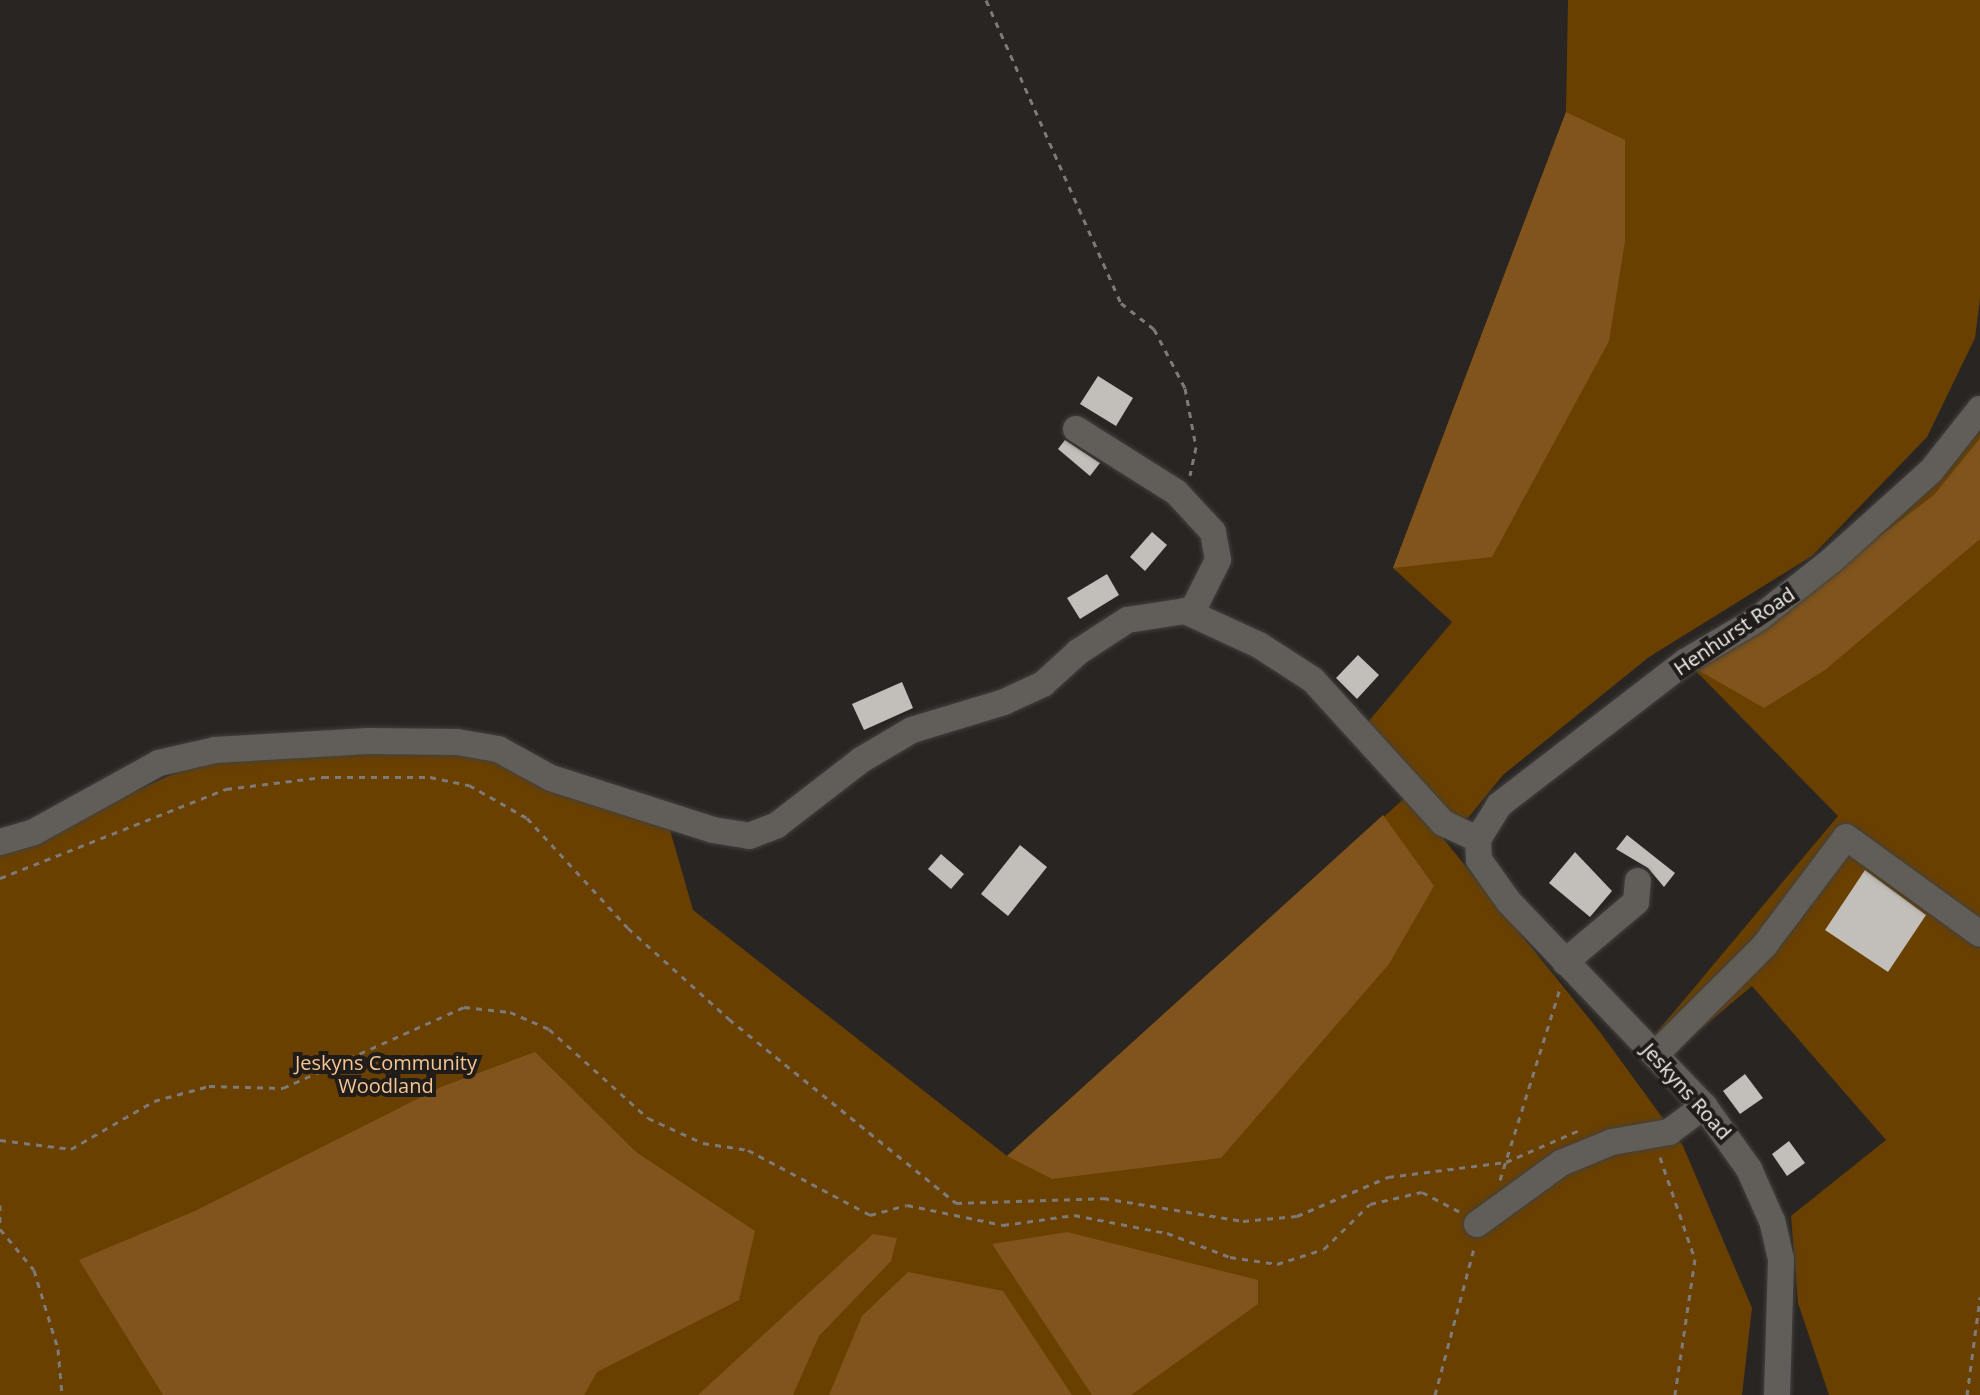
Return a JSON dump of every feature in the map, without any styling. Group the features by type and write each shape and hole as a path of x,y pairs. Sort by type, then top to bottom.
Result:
{"street":[{"name":"Henhurst Road","path":"1478,839 1499,805 1685,662 1759,618 1832,560 1925,477 1980,409"},
{"path":"1076,429 1176,492 1213,532 1218,560 1191,614"},
{"path":"0,842 34,832 159,763 215,750 368,741 457,742 498,749 551,778 713,830 749,836 777,825 861,760 912,730 1004,702 1043,684 1078,652 1127,620 1191,614 1259,645 1313,680 1443,823 1478,839"},
{"path":"1656,1054 1764,946 1846,837 1980,934"},
{"name":"Jeskyns Road","path":"1478,839 1479,860 1494,884 1704,1106 1749,1169 1776,1234 1783,1293 1777,1395"},
{"path":"1570,967 1636,902 1638,881"},
{"path":"1486,1215 1561,1163 1612,1142 1651,1138 1678,1128 1704,1106"}],"path":[{"path":"986,0 1121,303 1154,329 1185,388 1196,447 1189,477"},
{"path":"0,878 226,789 323,777 430,777 469,785 527,818 628,928 729,1019 956,1203 1103,1198 1243,1221 1297,1216 1388,1177 1506,1162 1585,1128"},
{"path":"1435,1395 1486,1215 1506,1162 1556,990 1570,967"},
{"path":"0,1140 71,1149 154,1101 209,1086 283,1088 464,1007 510,1012 549,1029 648,1118 703,1143 748,1150 870,1215 907,1205 1003,1225 1074,1215 1167,1233 1230,1257 1277,1264 1324,1249 1370,1204 1422,1192 1486,1215"},
{"path":"1651,1138 1695,1259 1675,1395"},
{"path":"0,1205 0,1229 34,1270 58,1349 62,1395"},
{"path":"1967,1395 1980,1297"}],"green space":[{"path":"1568,0 1980,0 1980,299 1975,338 1927,437 1812,556 1649,657 1503,775 1468,818 1454,818 1368,722 1452,622 1393,568 1566,112"},
{"path":"1980,425 1980,1395 1829,1395 1798,1303 1791,1216 1886,1140 1752,986 1671,1054 1652,1038 1838,816 1691,666"},
{"name":"Jeskyns Community Woodland","path":"462,750 668,823 693,910 1007,1156 1408,795 1600,1032 1683,1146 1752,1308 1742,1395 0,1395 0,855 194,764 304,752"}],"shaded area":[{"path":"1566,112 1625,140 1625,241 1609,341 1492,557 1393,568"},
{"path":"1980,438 1980,539 1825,670 1764,708 1691,666 1790,604 1934,495"},
{"path":"1383,815 1434,886 1389,964 1221,1158 1052,1179 1007,1156"},
{"path":"535,1052 636,1152 755,1231 739,1300 597,1372 584,1395 163,1395 79,1260 195,1211 441,1087"},
{"path":"1067,1232 1258,1280 1258,1304 1131,1395 1092,1395 992,1244"},
{"path":"873,1234 897,1238 891,1261 819,1336 793,1395 698,1395"},
{"path":"908,1272 1003,1291 1072,1395 829,1395 862,1316"}],"building":[{"path":"1098,376 1133,398 1116,426 1080,404"},
{"path":"1065,440 1100,463 1090,476 1058,449"},
{"path":"1152,532 1167,545 1145,571 1130,557"},
{"path":"1107,574 1119,595 1080,619 1067,598"},
{"path":"1358,655 1379,675 1357,699 1336,678"},
{"path":"902,682 913,708 864,730 852,704"},
{"path":"1627,835 1675,873 1664,887 1648,868 1616,849"},
{"path":"1020,845 1047,867 1008,916 981,894"},
{"path":"1575,852 1612,891 1590,917 1549,883"},
{"path":"941,854 964,874 951,889 928,869"},
{"path":"1865,870 1926,915 1888,972 1825,930"},
{"path":"1745,1074 1763,1098 1740,1114 1723,1091"},
{"path":"1789,1141 1805,1163 1787,1176 1772,1154"}]}
